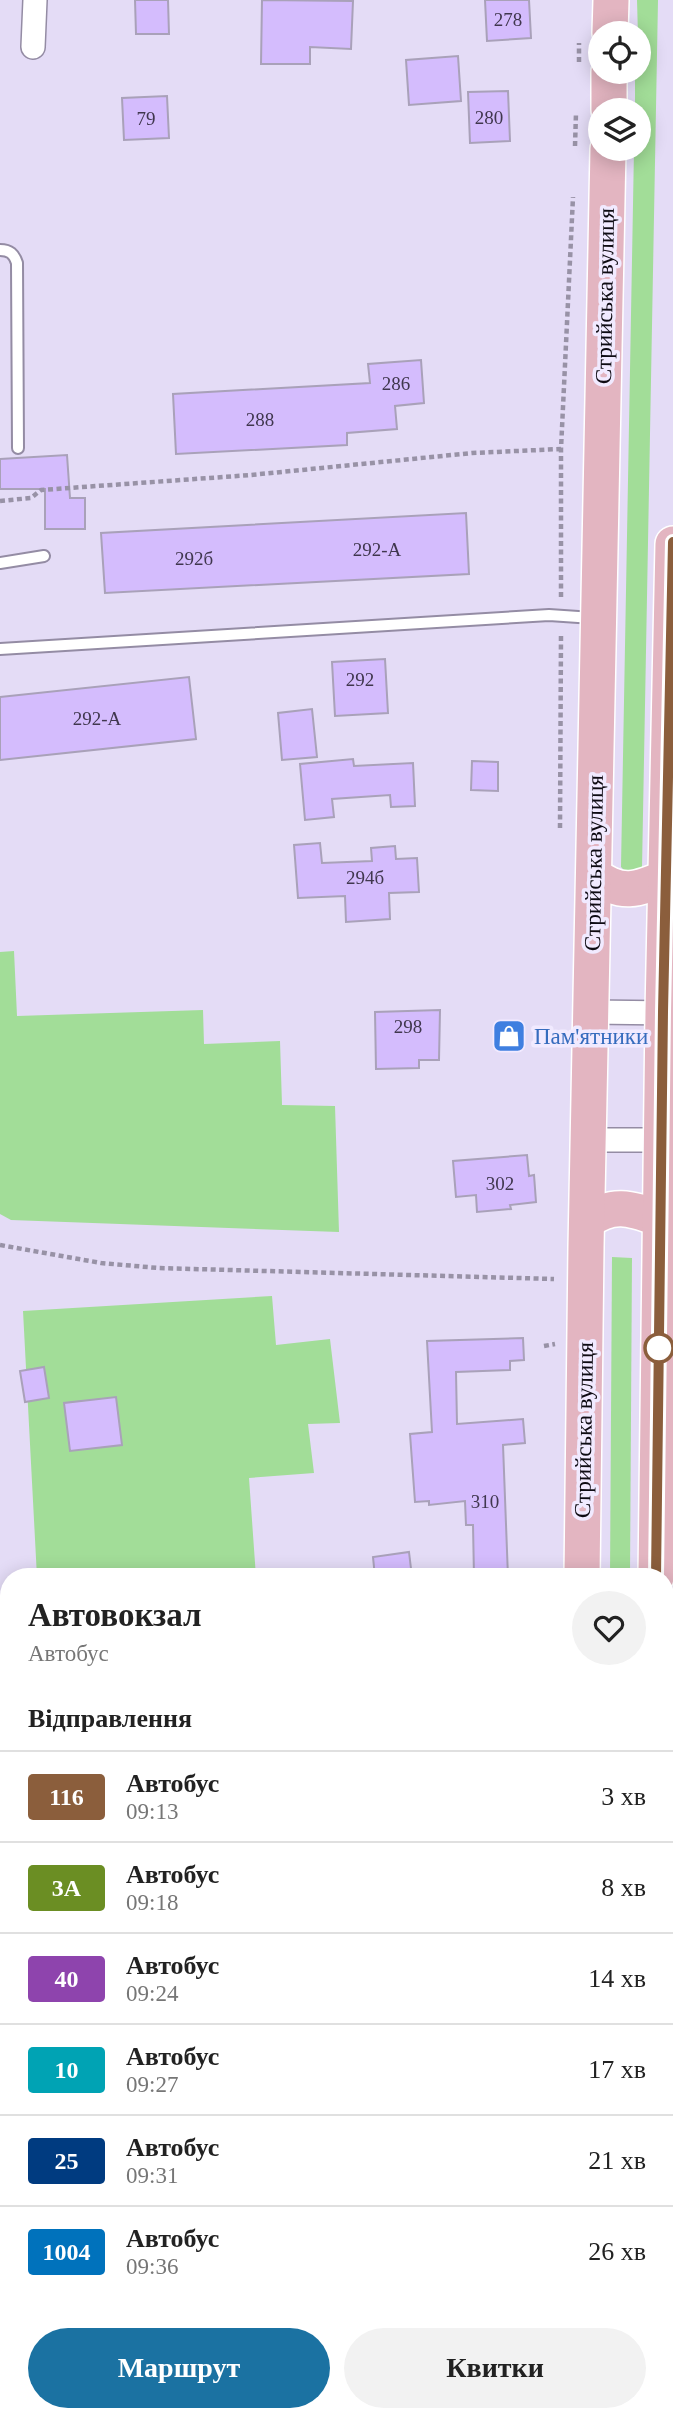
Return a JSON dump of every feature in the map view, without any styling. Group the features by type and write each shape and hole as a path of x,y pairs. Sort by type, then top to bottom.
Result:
{"main road":[{"path":"610,21 611,0"},
{"name":"Стрийська вулиця","path":"582,1568 608,161"},
{"path":"656,1568 661,1219 667,1140 667,877 673,544"},
{"path":"594,875 609,887 628,890 667,877"},
{"path":"587,1221 600,1211 620,1207 661,1219"}],"street":[{"path":"33,47 36,0"},
{"path":"591,1012 668,1013"},
{"path":"589,1140 667,1140"}],"lane":[{"path":"0,250 10,252 17,263 18,448"},
{"path":"0,563 44,556"},
{"path":"0,649 549,615 599,619"}],"path":[{"path":"0,501 31,499 41,490 251,475 472,453 561,449"},
{"path":"0,1245 101,1263 158,1268 558,1279"},
{"path":"544,1346 556,1344"}],"green space":[{"path":"637,0 658,0 642,868 641,872 626,872 621,867 634,161 651,161 651,98 635,98 635,84 651,84 651,21 638,21"},
{"path":"14,951 17,1016 203,1010 204,1044 280,1041 282,1105 335,1106 339,1232 11,1220 0,1214 0,952"},
{"path":"612,1257 632,1258 630,1568 610,1568"},
{"path":"272,1296 276,1345 330,1339 340,1423 308,1424 314,1473 249,1478 255,1568 37,1568 23,1311"}],"building":[{"path":"135,0 168,0 169,34 136,34"},
{"path":"262,0 353,1 351,49 310,47 310,64 261,64"},
{"path":"485,0 529,0 531,38 487,41"},
{"path":"458,56 461,101 409,105 406,60"},
{"path":"508,91 510,141 470,143 468,92"},
{"path":"167,96 169,138 124,140 122,98"},
{"path":"421,360 424,403 395,406 397,429 347,433 347,445 176,454 173,394 370,383 368,364"},
{"path":"67,455 70,498 85,498 85,529 45,529 45,489 0,489 0,459"},
{"path":"466,513 469,574 105,593 101,533"},
{"path":"385,659 388,713 335,716 332,662"},
{"path":"189,677 196,739 0,760 0,697"},
{"path":"312,709 317,757 282,760 278,713"},
{"path":"353,759 354,766 413,763 415,806 391,807 390,795 332,799 334,817 305,820 300,764"},
{"path":"472,761 498,762 498,791 471,790"},
{"path":"320,843 322,863 372,861 371,848 395,846 396,859 417,858 419,892 389,893 390,919 346,922 345,896 298,898 294,845"},
{"path":"440,1010 439,1060 419,1060 419,1068 376,1069 375,1012"},
{"path":"527,1155 529,1176 534,1175 536,1202 510,1205 511,1209 477,1212 476,1195 456,1197 453,1161"},
{"path":"523,1338 524,1360 510,1361 510,1370 456,1372 457,1424 523,1419 525,1443 503,1445 508,1568 474,1568 473,1525 466,1525 465,1501 429,1505 429,1501 415,1502 410,1434 432,1432 427,1341"},
{"path":"44,1367 49,1398 25,1402 20,1371"},
{"path":"116,1397 122,1445 70,1451 64,1403"},
{"path":"409,1552 411,1568 374,1568 373,1557"}],"bus line":[{"name":"116","path":"656,1568 663,1012 673,542"}],"place":[{"name":"Пам'ятники","path":"509,1036"}]}
